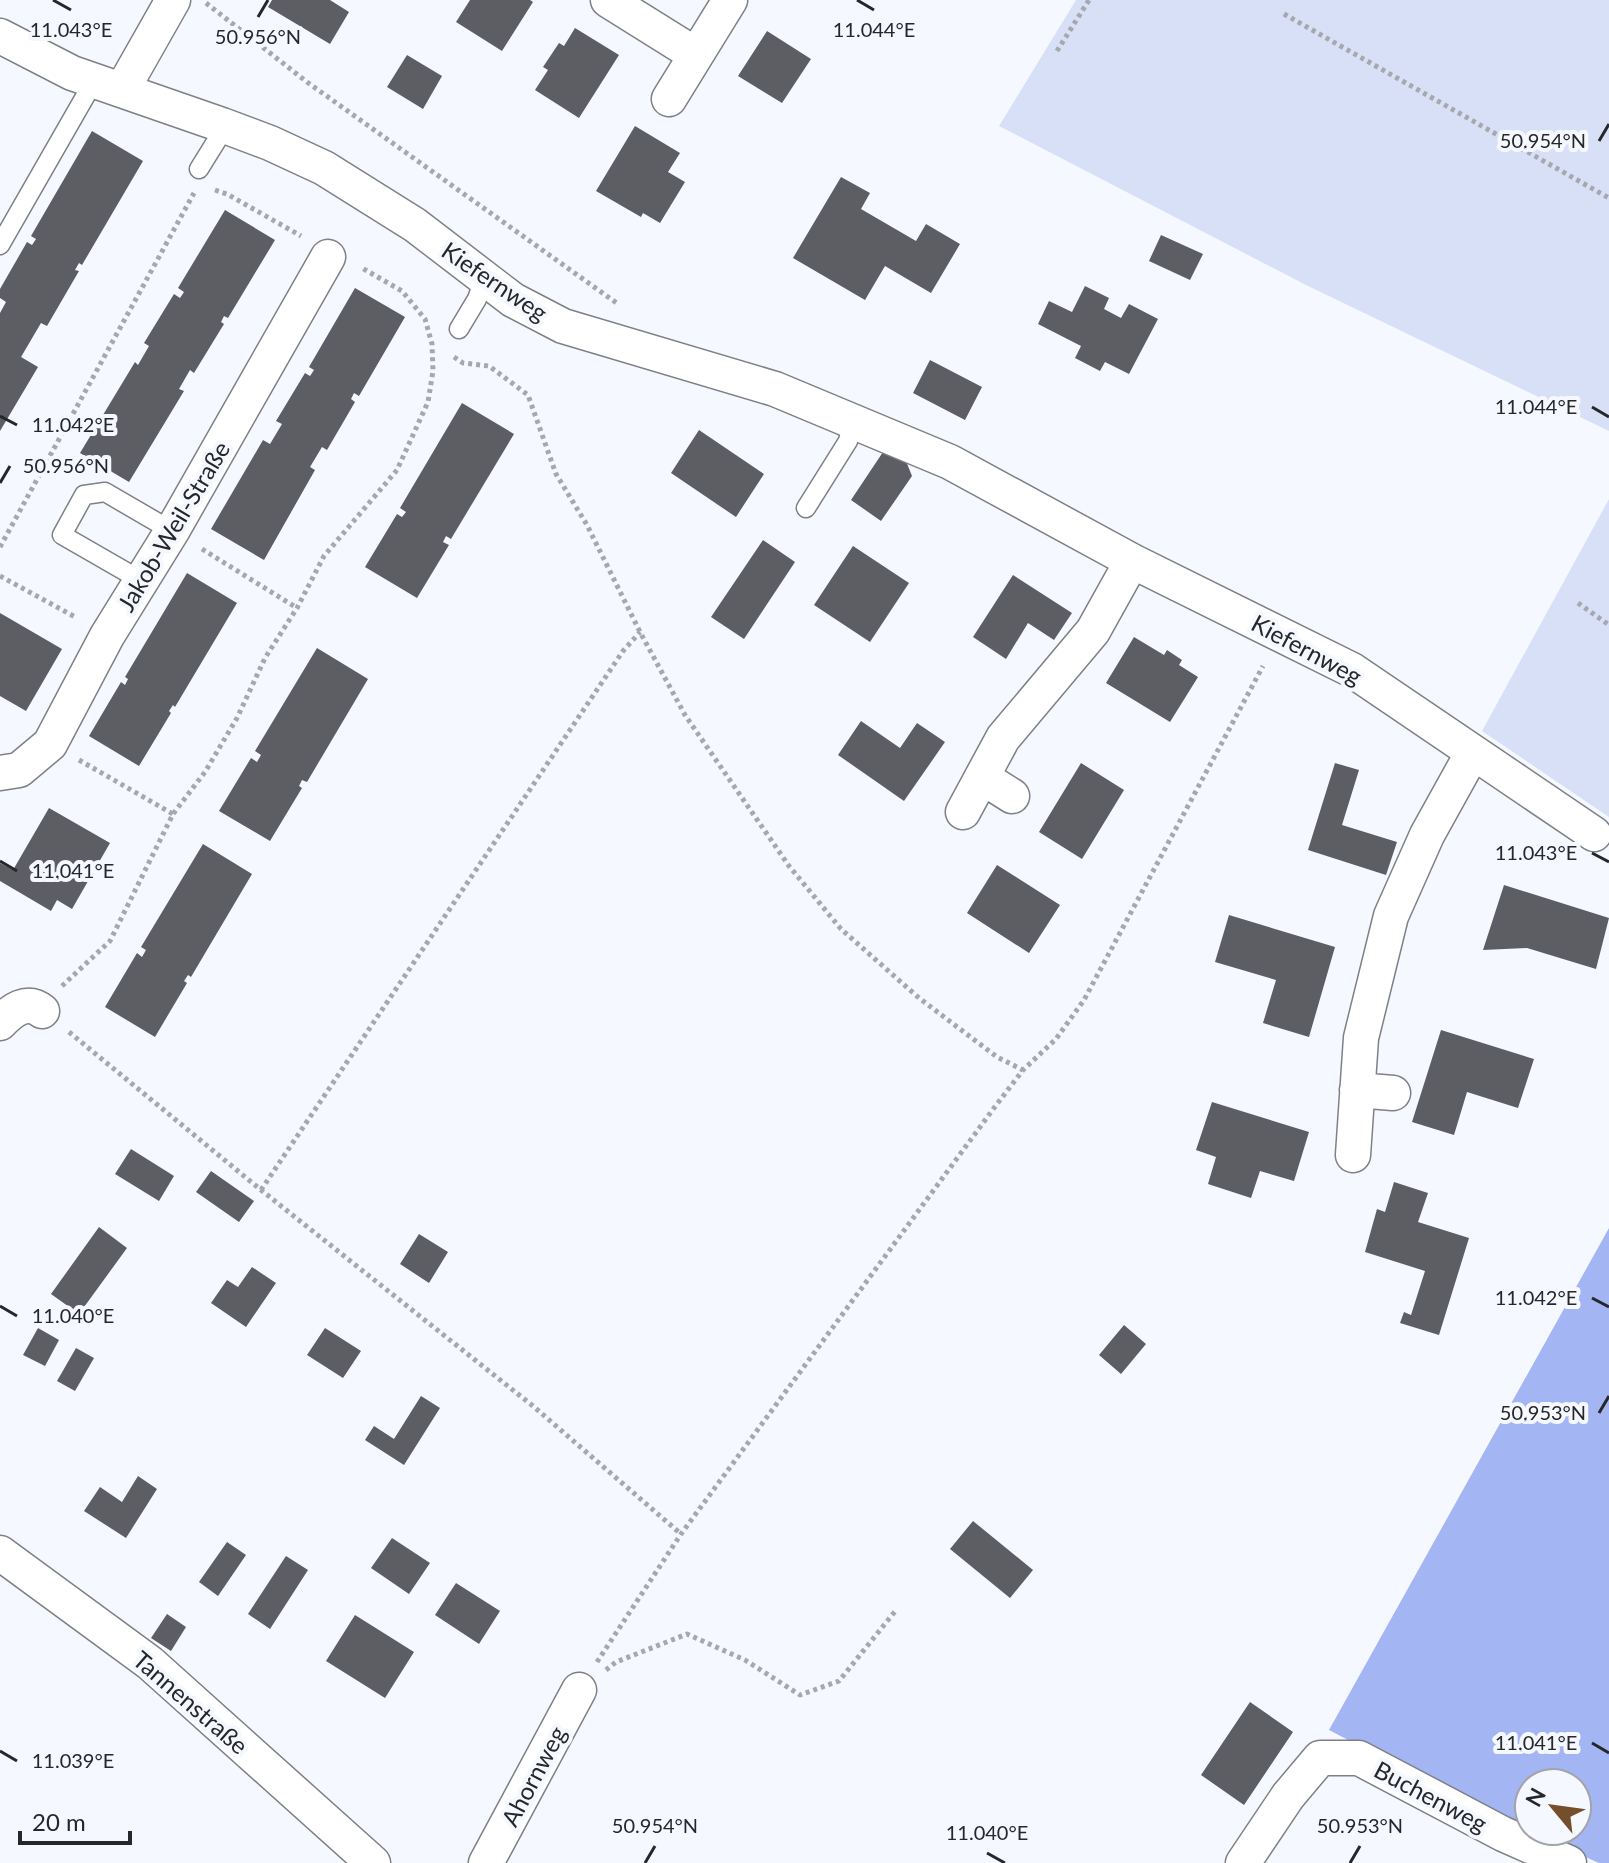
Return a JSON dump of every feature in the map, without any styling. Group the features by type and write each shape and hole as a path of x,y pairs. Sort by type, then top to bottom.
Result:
{"street":[{"path":"108,85 173,0"},
{"path":"608,0 696,55"},
{"path":"669,99 730,0"},
{"name":"Kiefernweg","path":"0,36 72,73 270,143 324,168 415,225 513,300 563,326 775,389 950,462 1132,561 1352,670 1594,834"},
{"name":"Jakob-Weil-Straße","path":"0,773 19,770 50,744 107,636 172,531 328,257"},
{"path":"963,812 1003,738 1093,631 1132,561"},
{"path":"1353,1155 1361,1038 1391,916 1427,835 1473,752"},
{"path":"982,777 1012,796"},
{"path":"0,1023 24,1005 50,1001"},
{"path":"1357,1090 1393,1093"},
{"name":"Tannenstraße","path":"0,1553 150,1663 373,1863"},
{"name":"Ahornweg","path":"486,1863 579,1690"},
{"name":"Buchenweg","path":"1243,1863 1288,1796 1320,1758 1359,1758 1503,1834 1569,1863"}],"lane":[{"path":"0,245 108,85"},
{"path":"199,177 222,125"},
{"path":"459,329 477,299 484,279"},
{"path":"806,508 848,441 853,421"},
{"path":"142,581 62,535 84,495 105,492 172,531"}],"path":[{"path":"202,0 307,82 617,303 652,352"},
{"path":"1057,51 1089,0"},
{"path":"1284,14 1609,198"},
{"path":"0,547 199,177"},
{"path":"253,208 297,233 328,257 367,269 402,291 425,319 432,344 433,371 428,402 397,470 324,556 297,608 265,658 237,718 205,772 173,814 110,941 50,1001 261,1190 533,1406 681,1534"},
{"path":"432,344 463,363 489,366 528,395 556,474 587,525 685,715 789,866 841,929 931,1007 997,1057 1023,1070"},
{"path":"172,531 297,608"},
{"path":"0,576 68,613"},
{"path":"1578,603 1609,625"},
{"path":"261,1190 623,651 640,632"},
{"path":"579,1690 681,1534 994,1108 1023,1070 1056,1039 1084,1000 1281,633"},
{"path":"50,744 173,814"},
{"path":"579,1690 616,1662 687,1634 745,1660 800,1695 839,1681 897,1609"}],"shaded area":[{"path":"1076,0 1609,0 1609,431 1306,285 999,126"},
{"path":"1609,499 1609,817 1482,731"},
{"path":"1609,1228 1609,1863 1599,1863 1562,1847 1593,1847 1593,1767 1513,1767 1513,1825 1329,1730"}],"building":[{"path":"272,0 330,0 349,12 330,44 268,7"},
{"path":"470,0 533,2 502,51 456,22"},
{"path":"575,28 619,55 579,118 535,90 548,70 543,67 559,43 564,46"},
{"path":"767,31 811,59 782,103 738,76"},
{"path":"407,55 442,76 423,109 387,87"},
{"path":"635,126 680,153 668,172 685,182 660,223 643,213 641,217 596,191"},
{"path":"92,131 143,161 82,265 79,263 75,270 79,271 47,326 41,323 21,357 38,367 0,431 0,313 6,302 0,298 0,289 27,242 32,245 36,239 31,236"},
{"path":"841,177 870,193 861,209 916,241 926,224 960,244 931,293 885,266 865,300 793,258"},
{"path":"225,210 275,240 228,318 224,316 221,322 224,324 194,373 190,370 179,389 184,391 129,482 80,453 135,362 138,365 149,346 144,343 174,294 180,298 184,292 178,288"},
{"path":"1161,235 1203,254 1190,280 1149,261"},
{"path":"1085,286 1109,298 1104,309 1121,318 1129,304 1158,319 1129,374 1105,362 1100,371 1075,358 1081,346 1038,324 1049,301 1072,312"},
{"path":"355,288 405,317 359,396 354,393 351,399 355,402 327,450 322,447 310,467 315,470 264,560 211,529 263,440 270,444 282,424 276,421 305,373 310,376 314,370 309,367"},
{"path":"930,360 982,387 965,420 913,393"},
{"path":"462,403 514,434 451,539 446,536 443,542 449,545 417,598 365,567 397,514 402,517 406,512 400,508"},
{"path":"699,430 764,474 736,517 671,473"},
{"path":"883,452 906,461 912,476 881,521 851,500"},
{"path":"763,540 795,562 744,639 711,617"},
{"path":"853,546 909,583 870,642 814,605"},
{"path":"187,573 237,603 175,707 173,705 169,711 171,713 139,766 89,736 121,682 125,685 128,679 125,677"},
{"path":"1013,575 1072,613 1054,640 1028,623 1006,659 973,637"},
{"path":"0,613 62,649 26,711 0,696"},
{"path":"1134,637 1164,655 1167,650 1182,660 1179,665 1198,677 1170,722 1106,683"},
{"path":"317,648 368,679 307,782 302,780 299,786 302,788 270,841 219,811 251,758 257,762 261,755 255,751"},
{"path":"861,721 900,748 917,723 945,742 904,801 838,755"},
{"path":"1081,763 1124,790 1082,859 1039,832"},
{"path":"1335,763 1359,770 1342,825 1397,842 1386,875 1308,850"},
{"path":"49,808 110,843 72,909 57,900 51,911 0,881 0,863 13,870"},
{"path":"203,844 252,874 191,977 188,975 184,981 187,983 155,1037 105,1007 137,953 142,957 146,950 141,947"},
{"path":"997,865 1060,905 1029,953 967,913"},
{"path":"1504,885 1609,918 1596,969 1527,948 1483,950"},
{"path":"1229,915 1335,947 1309,1037 1263,1023 1276,980 1215,962"},
{"path":"1441,1030 1534,1059 1518,1108 1467,1092 1454,1135 1412,1122"},
{"path":"1212,1102 1309,1132 1294,1181 1260,1171 1251,1198 1208,1184 1216,1157 1196,1150"},
{"path":"131,1149 174,1176 159,1201 115,1174"},
{"path":"211,1171 254,1201 239,1222 196,1192"},
{"path":"1394,1182 1428,1193 1418,1222 1469,1238 1439,1335 1400,1323 1404,1312 1411,1315 1425,1271 1365,1252 1377,1209 1385,1212"},
{"path":"99,1227 127,1248 79,1314 51,1294"},
{"path":"419,1234 448,1252 429,1283 400,1264"},
{"path":"252,1267 276,1283 246,1327 211,1303 227,1280 238,1287"},
{"path":"1124,1325 1146,1344 1121,1374 1099,1355"},
{"path":"38,1328 59,1340 45,1366 23,1355"},
{"path":"325,1328 361,1351 343,1378 307,1355"},
{"path":"76,1348 94,1358 75,1391 57,1381"},
{"path":"421,1396 440,1408 404,1465 365,1440 374,1426 394,1439"},
{"path":"138,1476 157,1489 126,1538 84,1511 100,1487 122,1502"},
{"path":"973,1521 1033,1570 1010,1598 950,1549"},
{"path":"392,1538 430,1563 409,1594 371,1568"},
{"path":"227,1542 246,1555 218,1596 199,1582"},
{"path":"286,1556 308,1570 270,1629 248,1614"},
{"path":"456,1583 500,1611 479,1644 435,1615"},
{"path":"167,1614 186,1627 171,1651 151,1638"},
{"path":"355,1615 414,1652 385,1698 326,1661"},
{"path":"1250,1702 1293,1732 1244,1805 1201,1775"}]}
